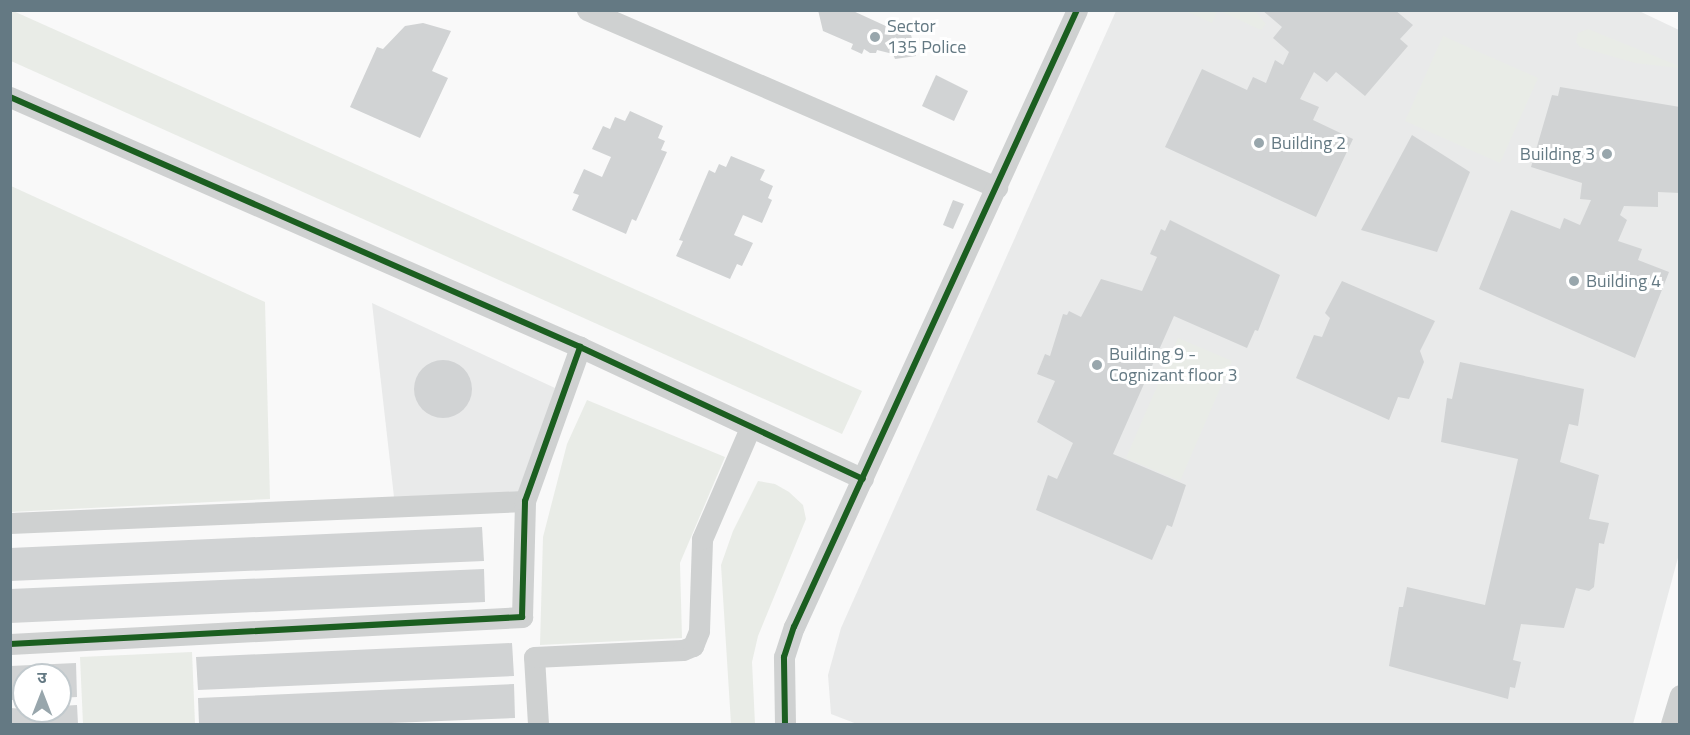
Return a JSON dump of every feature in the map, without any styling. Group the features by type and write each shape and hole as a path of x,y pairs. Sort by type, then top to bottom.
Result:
{"street":[{"path":"587,10 997,187"},
{"path":"785,724 784,657 794,627 1077,10"},
{"path":"10,97 580,347 863,479"},
{"path":"10,644 522,617 525,501 580,347"},
{"path":"538,724 534,657 683,650 693,645 699,631 702,539 750,428"},
{"path":"10,523 525,501"},
{"path":"1671,724 1680,695"}],"shaded area":[{"path":"11,10 862,391 842,434 11,61"},
{"path":"1637,10 1679,30 1679,554 1633,724 857,724 831,714 828,675 841,628 1116,11"},
{"path":"1186,11 1217,11 1212,23"},
{"path":"1220,11 1255,11 1266,24 1261,30"},
{"path":"1588,29 1679,66 1679,68 1635,63 1580,47 1576,42 1578,33"},
{"path":"1443,36 1538,78 1500,163 1405,121"},
{"path":"11,186 265,302 270,499 11,512"},
{"path":"372,303 555,388 525,492 394,497"},
{"path":"1178,338 1232,361 1180,481 1126,458"},
{"path":"587,400 725,457 680,563 682,638 540,645 543,537 567,444"},
{"path":"758,481 775,484 789,492 803,505 806,519 758,636 752,662 755,724 731,724 721,565 733,531"},
{"path":"192,652 195,724 83,724 80,657"}],"building":[{"name":"Sector 135 Police","path":"818,10 851,10 888,27 908,22 916,56 895,59 893,54 877,50 876,53 870,53 864,49 862,54 851,49 853,44 823,31"},
{"name":"Building 2","path":"1262,10 1395,10 1413,25 1400,39 1408,46 1365,96 1336,72 1327,82 1314,72 1300,99 1319,107 1313,120 1353,139 1316,217 1165,147 1202,69 1247,90 1253,77 1266,83 1275,60 1283,65 1289,52 1273,38 1282,27"},
{"path":"423,23 451,31 432,71 448,78 420,138 350,107 377,47 383,49 405,26"},
{"path":"936,75 968,91 954,121 922,106"},
{"path":"1560,87 1680,107 1680,193 1658,192 1658,207 1624,206 1620,215 1627,220 1618,241 1642,249 1638,260 1669,272 1635,358 1479,289 1511,210 1560,229 1564,218 1580,225 1591,200 1580,199 1582,183 1531,167 1552,95 1558,96"},
{"path":"630,111 663,126 658,138 665,141 661,150 667,152 636,221 632,219 626,234 572,210 579,195 573,193 584,169 602,177 611,157 592,149 603,126 610,129 615,117 625,121"},
{"path":"1412,135 1470,172 1437,252 1361,230"},
{"path":"731,156 765,170 760,180 773,186 768,198 772,200 762,223 743,215 734,235 753,243 742,266 737,264 730,279 676,256 683,241 679,240 709,170 715,173 719,164 726,167"},
{"path":"953,200 964,204 953,229 943,225"},
{"path":"1170,220 1280,275 1258,331 1255,330 1247,348 1174,316 1113,454 1186,485 1172,527 1167,525 1152,560 1036,510 1048,475 1057,479 1073,443 1037,422 1055,381 1037,374 1045,354 1050,356 1063,314 1067,315 1069,311 1081,317 1101,279 1142,291 1157,257 1150,254 1161,229 1165,231"},
{"path":"1342,281 1435,321 1420,351 1424,362 1409,399 1398,397 1389,420 1296,378 1314,335 1322,337 1330,318 1325,313"},
{"path":"437,360 449,360 464,368 472,383 472,395 464,410 449,418 437,418 422,410 414,395 414,383 422,368"},
{"path":"1460,362 1584,389 1578,426 1569,424 1560,462 1599,475 1589,519 1609,523 1604,544 1599,543 1594,587 1589,591 1576,588 1564,628 1521,624 1513,660 1521,662 1515,688 1510,687 1508,699 1389,666 1399,607 1403,607 1407,587 1485,605 1518,459 1441,442 1447,398 1452,399"},
{"path":"482,527 484,561 10,581 10,548"},
{"path":"484,569 485,602 10,623 10,589"},
{"path":"512,643 514,676 198,690 196,657"},
{"path":"72,663 76,663 77,697 72,697"},
{"path":"10,666 12,666 12,700 10,700"},
{"path":"514,684 515,718 366,724 199,724 198,698"},
{"path":"72,705 77,705 78,724 10,724 10,708 12,708 12,723 72,723"}],"cycle path":[{"path":"785,724 784,657 794,627 1077,10"},
{"path":"10,97 580,347 863,479"},
{"path":"10,644 522,617 525,501 580,347"}],"place":[{"name":"Sector 135 Police","path":"875,37"},
{"name":"Building 2","path":"1259,143"},
{"name":"Building 3","path":"1607,154"},
{"name":"Building 4","path":"1574,281"},
{"name":"Building 9 - Cognizant floor 3","path":"1097,365"}]}
